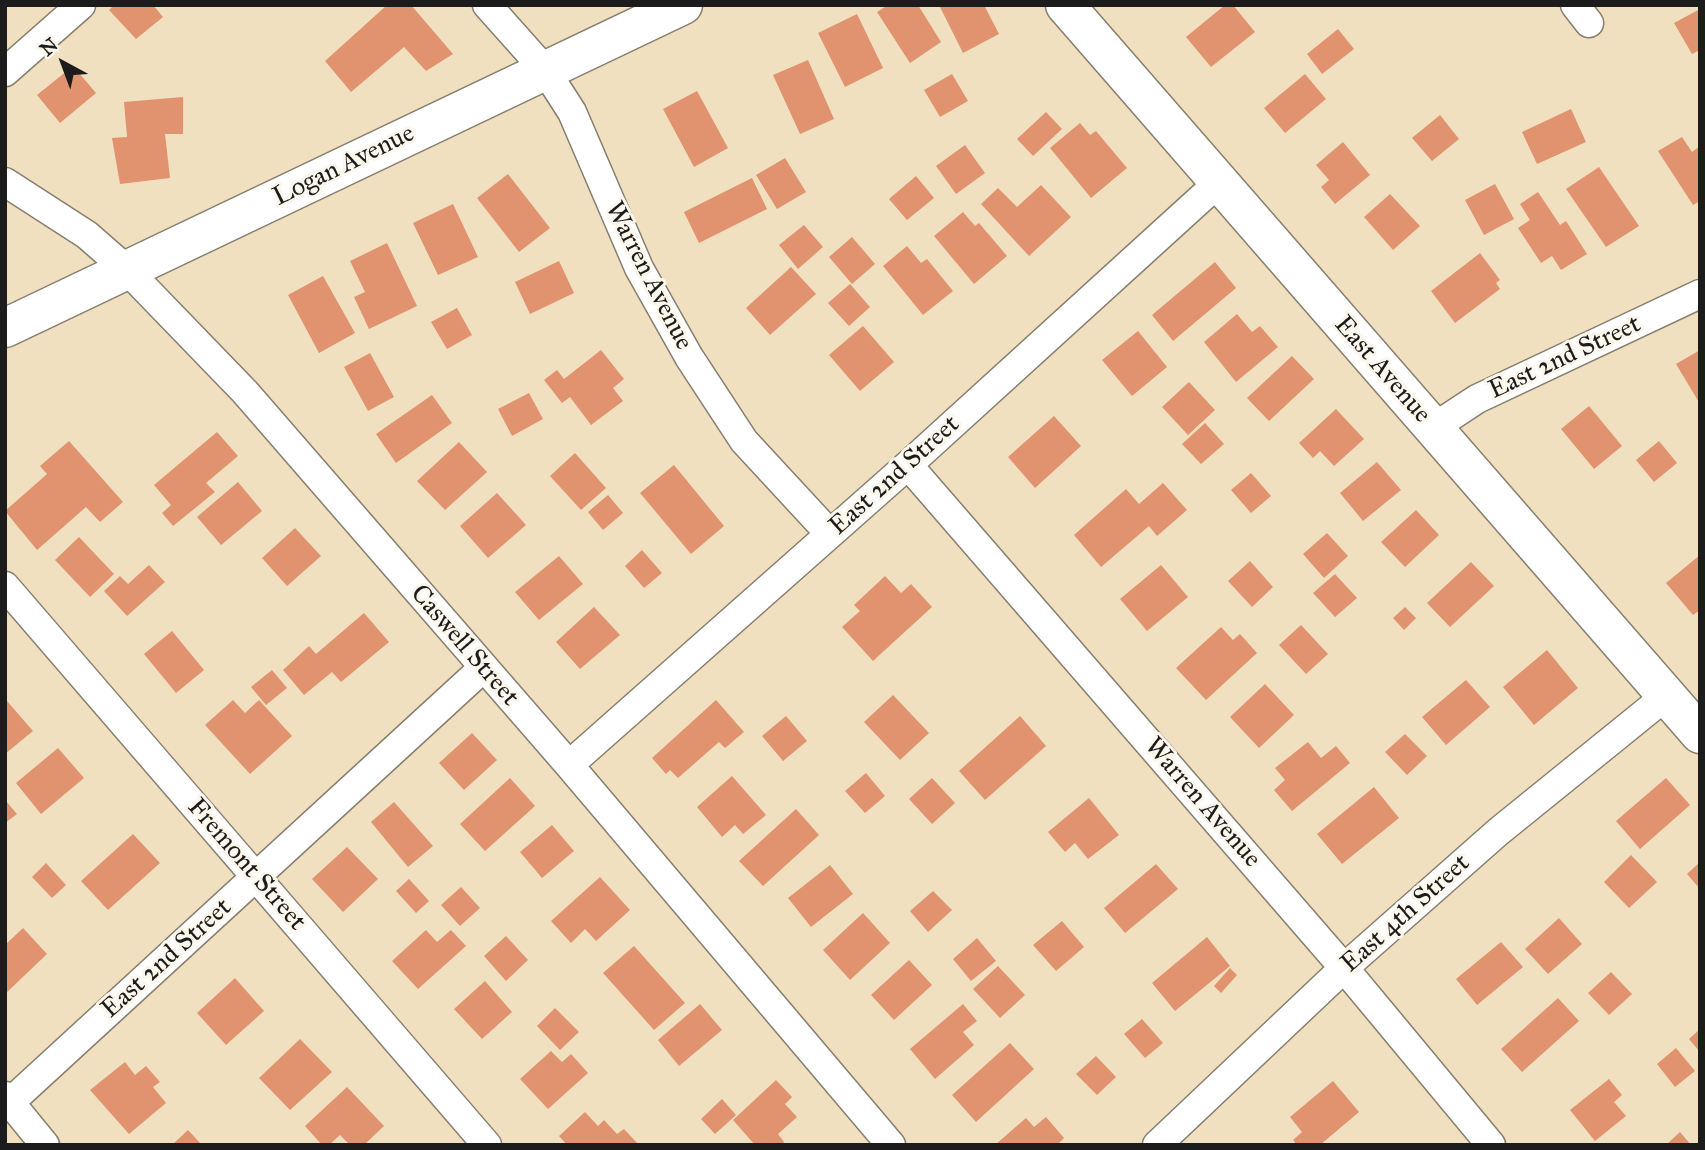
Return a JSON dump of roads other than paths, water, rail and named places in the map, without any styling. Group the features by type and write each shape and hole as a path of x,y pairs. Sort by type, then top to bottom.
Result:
{"street":[{"path":"5,72 81,5"},
{"name":"Warren Avenue","path":"487,5 545,70 572,112 639,268 689,357 744,441 830,534"},
{"name":"Logan Avenue","path":"5,328 683,5"},
{"name":"East Avenue","path":"1065,5 1700,734"},
{"name":"Caswell Street","path":"5,182 87,235 127,270 244,392 569,765 891,1145"},
{"name":"East 2nd Street","path":"569,765 908,465 1218,183"},
{"name":"East 2nd Street","path":"1433,428 1470,402 1700,294"},
{"name":"Warren Avenue","path":"908,465 1344,968 1491,1145"},
{"name":"Fremont Street","path":"5,586 487,1145"},
{"name":"East 2nd Street","path":"7,1102 257,878 482,668"},
{"name":"East 4th Street","path":"1157,1145 1344,968 1498,832 1666,695"},
{"path":"7,1102 45,1145"}]}
